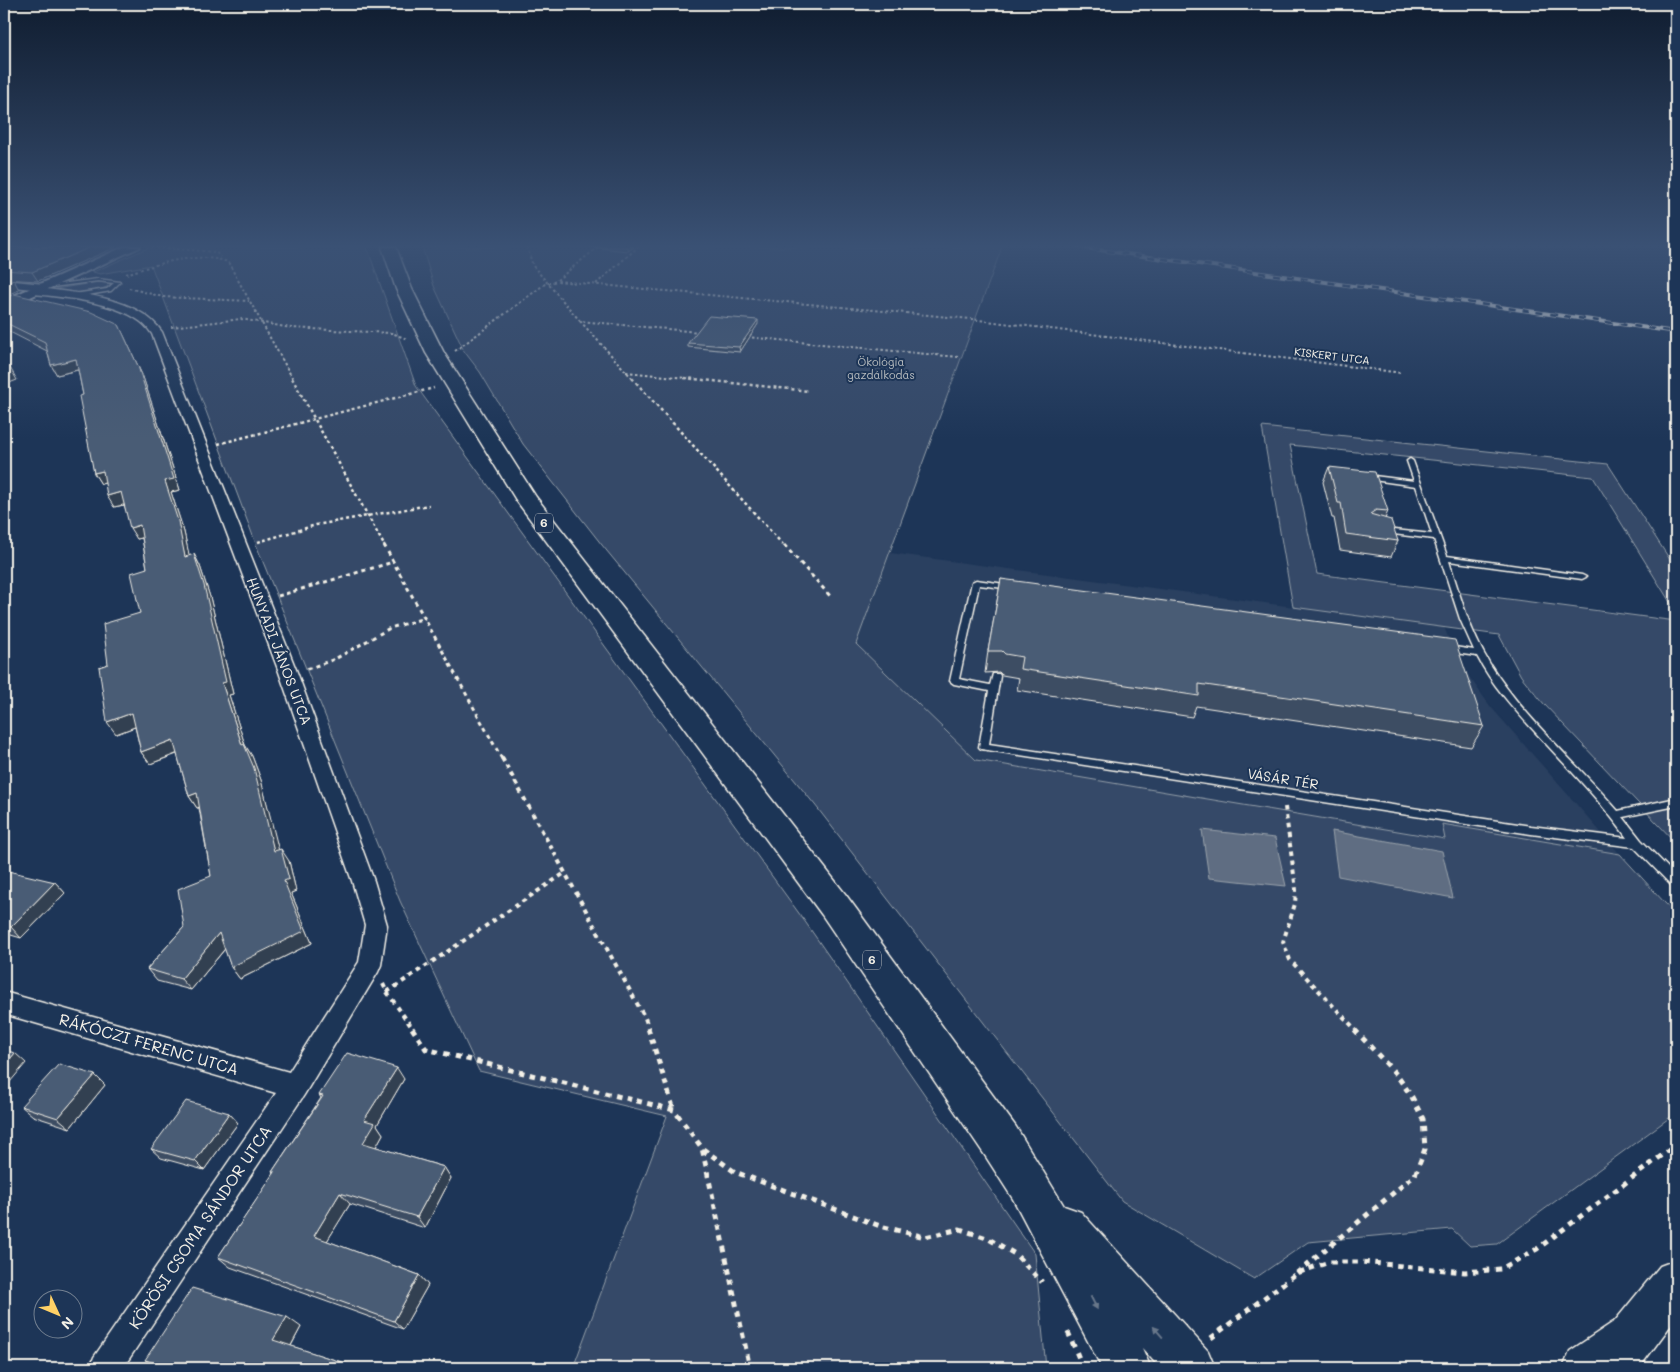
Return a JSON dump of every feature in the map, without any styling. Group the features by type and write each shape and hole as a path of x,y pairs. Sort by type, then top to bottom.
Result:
{"main road":[{"name":"6","path":"415,311 441,363 527,500 834,905 1001,1142 1028,1184 1079,1275 1127,1368"},
{"name":"6","path":"1028,1184 1188,1366"},
{"path":"1587,1368 1622,1351 1676,1282"}],"street":[{"name":"HUNYADI JÁNOS UTCA","path":"123,311 132,314 152,328 162,343 288,672 363,881 376,925 370,965 295,1086"},
{"name":"RÁKÓCZI FERENC UTCA","path":"4,1003 295,1086"},
{"name":"KÖRÖSI CSOMA SÁNDOR UTCA","path":"105,1368 295,1086"}],"lane":[{"path":"1410,461 1455,592 1480,654 1493,676 1518,707 1617,815 1637,843 1676,883"},
{"path":"1355,476 1418,484"},
{"path":"1378,530 1437,537"},
{"path":"1444,558 1582,577"},
{"path":"994,688 954,681 976,582 1025,589"},
{"path":"1440,648 1480,654"},
{"name":"VÁSÁR TÉR","path":"996,676 984,747 1531,830 1637,843"},
{"path":"1617,815 1676,802"}],"path":[{"path":"255,311 313,420 370,516 392,562 425,618 645,1018 674,1110 702,1148 735,1172 880,1226 925,1237 960,1229 988,1238 1015,1254 1042,1281 1046,1290"},
{"path":"203,448 420,393 441,363 511,311"},
{"path":"571,311 832,598"},
{"name":"KISKERT UTCA","path":"886,311 971,319 1402,373"},
{"path":"152,328 180,327 241,319 291,328 392,334 441,363"},
{"path":"580,321 699,332"},
{"path":"739,336 958,358"},
{"path":"625,372 809,391"},
{"path":"240,547 316,525 429,505"},
{"path":"260,602 392,562"},
{"path":"288,672 314,667 335,659 390,628 425,618"},
{"path":"1188,1366 1209,1340 1297,1273 1415,1175 1426,1149 1423,1120 1412,1097 1396,1074 1290,960 1283,942 1295,904 1296,890 1283,793"},
{"path":"388,992 566,873"},
{"path":"370,965 426,1050 674,1110"},
{"path":"1297,1273 1329,1262 1353,1262 1465,1272 1501,1269 1537,1250 1676,1145"},
{"path":"702,1148 750,1368"},
{"path":"1064,1324 1083,1368"}],"shaded area":[{"path":"890,553 1444,627 1452,647 1468,675 1490,706 1620,854 1442,824 1445,839 976,760 856,644"},
{"path":"1202,830 1275,838 1286,886 1209,878"},
{"path":"1332,831 1442,851 1453,898 1338,876"}],"green space":[{"path":"168,311 390,311 416,386 806,923 1035,1254 1046,1368 573,1368 667,1116 479,1071 400,901 259,552"},
{"name":"Ökológia gazdálkodás","path":"446,311 978,311 856,644 976,760 1445,839 1442,824 1620,854 1676,915 1676,1113 1497,1244 1470,1246 1452,1229 1308,1242 1254,1279 1122,1201 815,805 602,545 523,444 480,372 464,351"},
{"path":"1262,427 1608,464 1676,569 1676,612 1593,477 1290,445 1317,574 1676,621 1676,843 1544,704 1521,676 1499,635 1293,607"}],"building":[{"path":"4,311 91,312 119,325 138,366 174,479 165,481 178,521 185,557 194,554 204,585 226,682 222,683 242,745 244,744 254,768 274,851 281,849 289,879 284,881 304,931 231,967 219,933 181,979 147,969 184,927 178,889 211,876 197,793 189,796 173,740 141,752 132,713 107,722 99,667 108,664 103,624 140,613 131,573 147,568 140,525 130,528 121,492 107,496 103,471 94,473 79,396 83,395 76,359 51,365 45,342 4,322"},
{"path":"709,316 758,320 739,347 688,343"},
{"path":"1329,467 1375,472 1388,511 1376,510 1370,514 1391,520 1398,541 1346,534 1341,503 1338,503"},
{"path":"1001,579 1455,640 1484,726 1199,684 1199,696 1020,669 1022,657 1005,654 1002,651 988,651"},
{"path":"8,871 55,882 11,927 4,925 4,875"},
{"path":"4,1050 15,1053 4,1066"},
{"path":"347,1053 397,1068 364,1120 375,1123 363,1143 444,1167 417,1217 340,1193 314,1236 419,1275 394,1321 218,1257 275,1172 272,1172 323,1096 319,1095"},
{"path":"59,1064 95,1075 58,1118 21,1106"},
{"path":"186,1101 229,1113 195,1161 151,1149"},
{"path":"192,1288 287,1317 273,1340 357,1367 170,1368 145,1360"}],"railway":[{"path":"1529,311 1676,332"}]}
